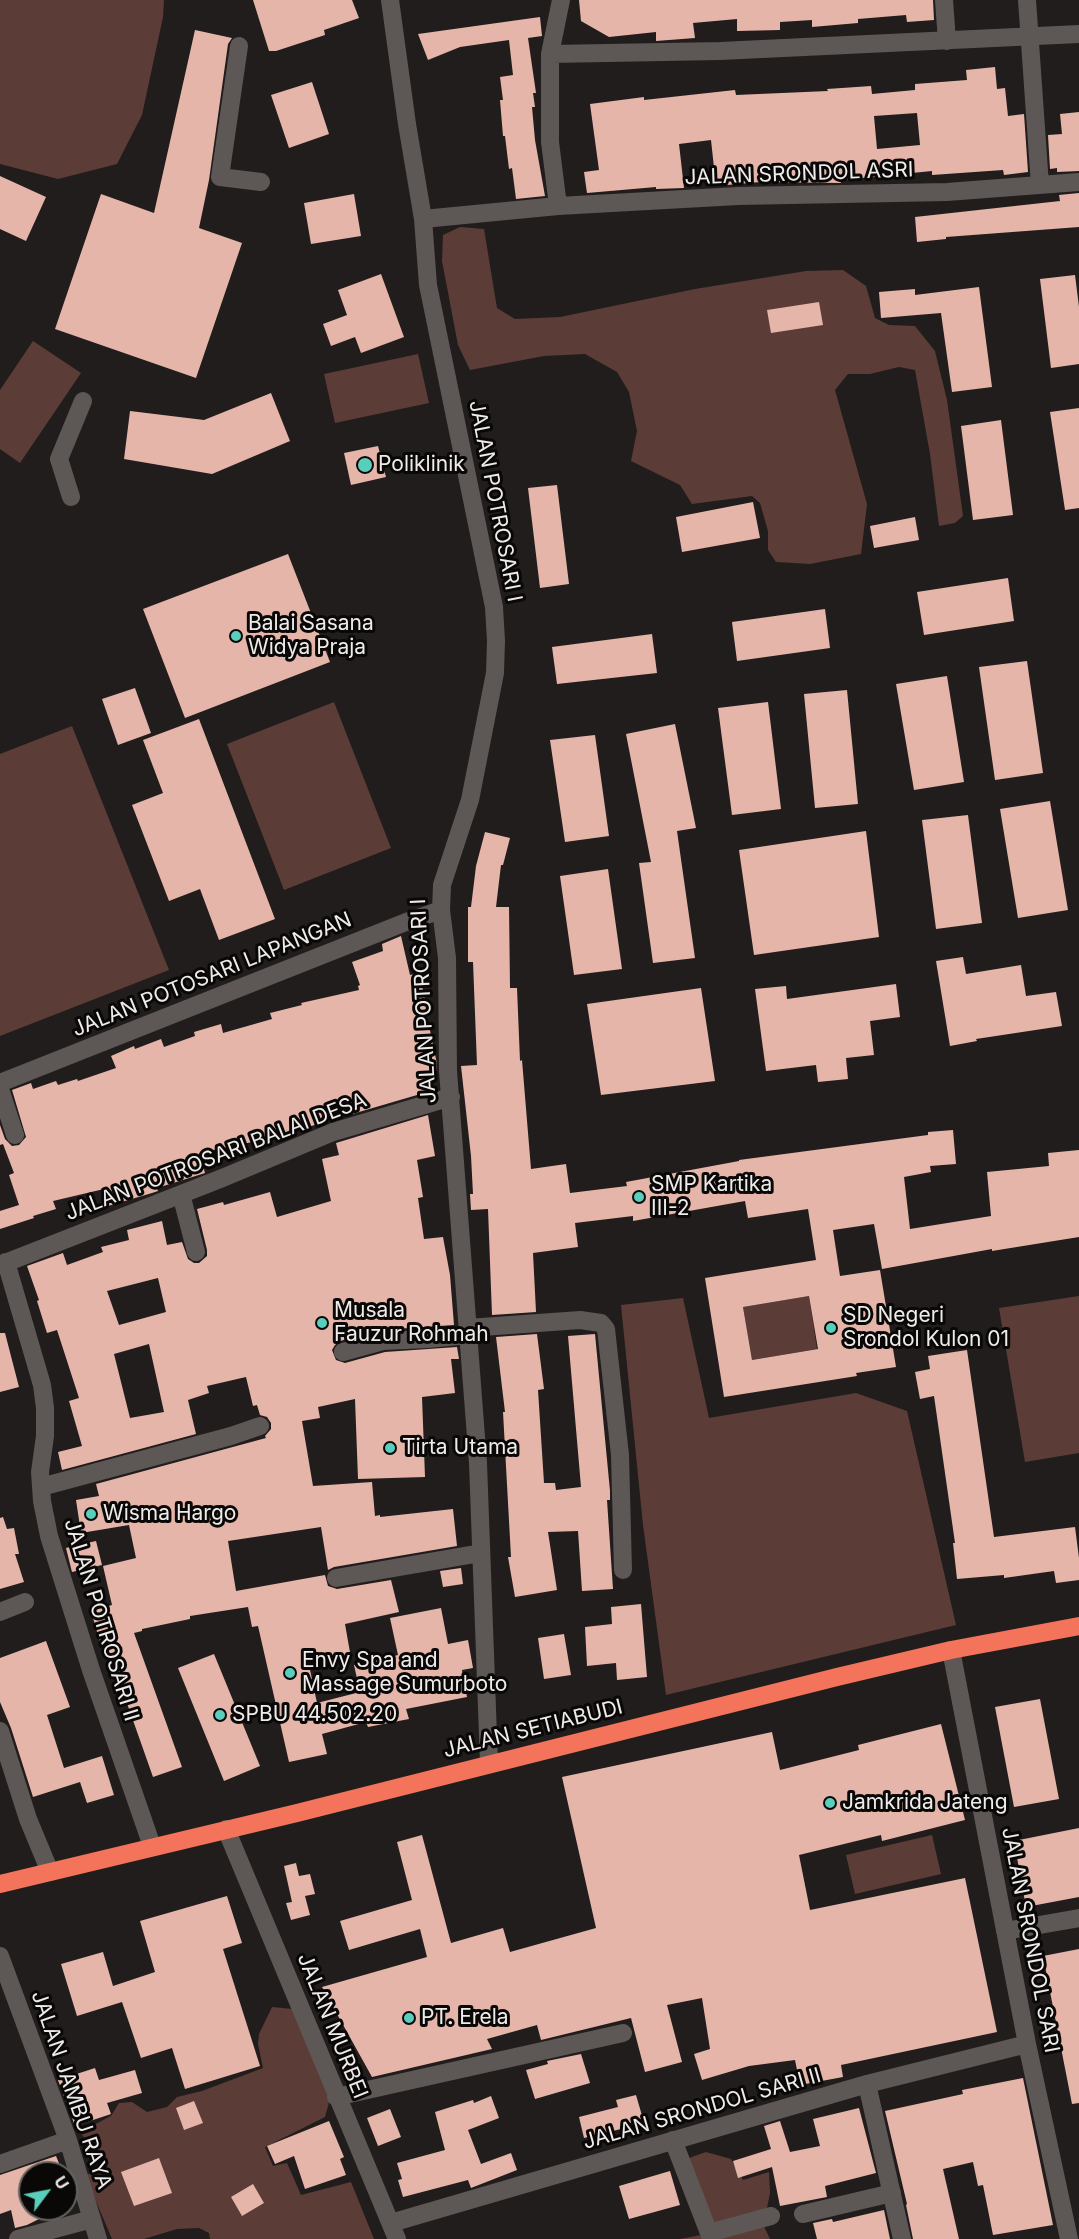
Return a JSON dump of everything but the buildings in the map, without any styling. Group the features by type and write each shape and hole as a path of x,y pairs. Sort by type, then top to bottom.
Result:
{"highway":[{"name":"JALAN SETIABUDI","path":"0,1884 951,1650 1079,1626"}],"street":[{"name":"JALAN POTROSARI I","path":"390,0 423,219 428,285 494,607 496,641 495,673 470,800 442,885 441,910 447,958 448,1071 478,1463 489,1763"},
{"path":"558,206 550,142 550,54 561,0"},
{"path":"944,0 947,41"},
{"path":"1027,0 1041,184"},
{"path":"550,54 720,51 1079,34"},
{"path":"239,46 220,177 261,182"},
{"name":"JALAN SRONDOL ASRI","path":"423,219 558,206 738,196 947,192 1079,182"},
{"path":"71,497 58,459 83,401"},
{"name":"JALAN POTOSARI LAPANGAN","path":"0,1083 441,910"},
{"path":"0,1089 15,1135"},
{"name":"JALAN POTROSARI BALAI DESA","path":"3,1264 333,1132 451,1097"},
{"path":"181,1194 196,1252"},
{"name":"JALAN POTROSARI II","path":"3,1264 42,1385 45,1436 40,1472 42,1501 52,1547 91,1670 152,1846"},
{"path":"343,1352 383,1341 428,1340 468,1331 587,1320 601,1323 606,1329 620,1455 622,1570"},
{"path":"41,1487 231,1436 260,1426"},
{"path":"336,1578 481,1553"},
{"path":"0,1612 26,1602"},
{"name":"JALAN SRONDOL SARI","path":"951,1650 1027,2044 1069,2239"},
{"path":"0,1731 28,1819 50,1872"},
{"name":"JALAN MURBEI","path":"226,1829 336,2097 394,2231"},
{"path":"1005,1931 1079,1918"},
{"name":"JALAN JAMBU RAYA","path":"0,1956 68,2140 98,2239"},
{"path":"336,2097 623,2033"},
{"name":"JALAN SRONDOL SARI II","path":"394,2231 673,2140 867,2084 1027,2044"},
{"path":"867,2084 902,2239"},
{"path":"0,2164 68,2140"},
{"path":"673,2140 710,2236 771,2216"},
{"path":"803,2214 892,2193"},
{"path":"18,2239 92,2219"}],"shaded area":[{"path":"0,0 164,0 163,17 142,115 117,164 58,179 0,164"},
{"path":"460,227 484,229 497,308 515,319 560,317 695,289 806,271 843,270 866,286 875,318 889,325 915,326 935,351 947,400 963,516 955,523 939,526 930,454 915,370 899,367 870,374 848,374 835,390 867,504 861,554 810,564 776,562 768,550 768,531 760,503 752,496 692,504 680,485 631,461 637,431 629,392 617,372 585,354 544,356 470,370 458,345 442,261 443,235"},
{"path":"33,341 81,373 20,463 0,449 0,390"},
{"path":"418,354 429,403 335,423 324,374"},
{"path":"334,702 391,848 284,890 227,744"},
{"path":"72,726 169,970 0,1036 0,754"},
{"path":"809,1296 817,1349 752,1360 743,1307"},
{"path":"1079,1296 1079,1453 1025,1462 999,1308"},
{"path":"683,1298 709,1418 856,1393 907,1411 956,1625 666,1695 643,1525 621,1305"},
{"path":"932,1835 941,1874 855,1894 846,1855"},
{"path":"272,2007 303,2010 333,2088 325,2117 265,2147 273,2166 287,2163 301,2195 351,2182 374,2239 210,2239 209,2233 199,2228 177,2229 144,2239 112,2239 87,2180 87,2174 99,2173 108,2166 102,2155 80,2132 111,2116 119,2103 132,2102 147,2112 167,2107 177,2097 202,2091 263,2068 258,2044 259,2034"},
{"path":"706,2152 731,2159 743,2180 769,2172 770,2193 767,2208 761,2220 770,2239 680,2239 701,2235 689,2158"}],"place":[{"name":"Poliklinik","path":"365,465"},
{"name":"Balai Sasana Widya Praja","path":"236,636"},
{"name":"SMP Kartika III-2","path":"639,1197"},
{"name":"Musala Fauzur Rohmah","path":"322,1323"},
{"name":"SD Negeri Srondol Kulon 01","path":"831,1328"},
{"name":"Tirta Utama","path":"390,1448"},
{"name":"Wisma Hargo","path":"91,1514"},
{"name":"Envy Spa and Massage Sumurboto","path":"290,1673"},
{"name":"SPBU 44.502.20","path":"220,1715"},
{"name":"Jamkrida Jateng","path":"830,1803"},
{"name":"PT. Erela","path":"409,2018"}]}
